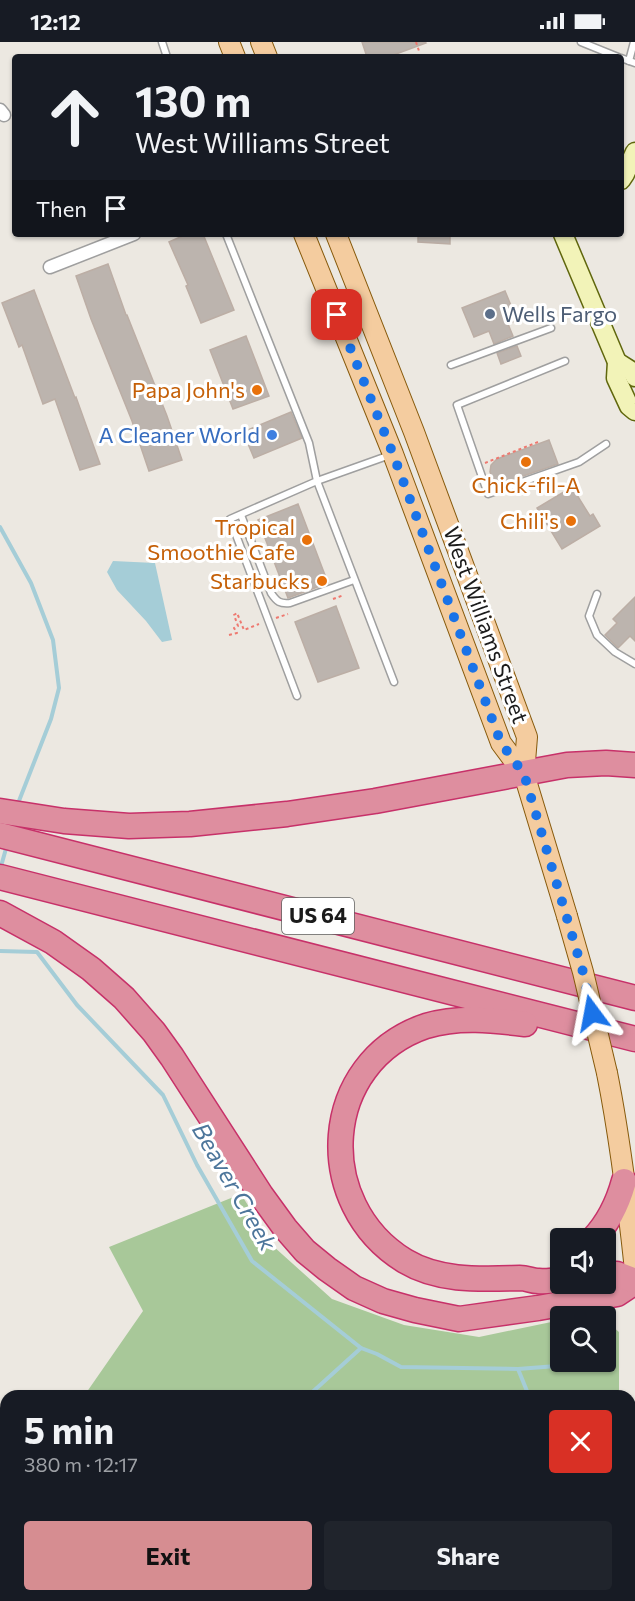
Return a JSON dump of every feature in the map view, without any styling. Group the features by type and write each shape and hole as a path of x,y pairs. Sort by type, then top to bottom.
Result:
{"highway":[{"path":"0,811 64,821 129,826 190,824 375,801 567,765 635,765"},
{"name":"US 64","path":"0,835 635,998"},
{"name":"US 64","path":"0,877 629,1038"},
{"path":"0,914 53,942 91,969 124,998 154,1032 172,1057 261,1195 285,1228 305,1251 354,1288 383,1301 459,1319 617,1294 635,1281"},
{"path":"550,1280 523,1278 479,1280 453,1277 406,1262 384,1245 365,1225 352,1204 343,1176 340,1153 344,1113 354,1087 371,1062 402,1037 427,1026 458,1020 488,1020 629,1038"},
{"path":"602,1228 618,1201 624,1181"},
{"path":"523,1278 550,1267"},
{"path":"616,1274 635,1281"}],"main road":[{"name":"West Williams Street","path":"305,237 393,454 501,743 524,774"},
{"name":"West Williams Street","path":"337,237 414,432 527,737 524,774"},
{"path":"524,774 583,972 612,1098 635,1270"}],"street":[{"path":"627,178 635,152"},
{"path":"50,267 126,237"},
{"path":"564,237 617,362 616,378 629,406 635,411"},
{"path":"617,362 633,372 635,377"}],"lane":[{"path":"581,42 610,54"},
{"path":"632,62 634,42"},
{"path":"227,237 309,444 316,481 394,682"},
{"path":"452,365 551,328"},
{"path":"565,361 457,405 488,494 579,462 606,444"},
{"path":"297,696 230,519 316,481 393,454"},
{"path":"241,515 271,593 281,604 290,603 354,580"},
{"path":"597,594 589,616 597,635 615,652 635,664"}],"path":[{"path":"416,42 419,51"},
{"path":"483,464 538,442"},
{"path":"174,557 189,547"},
{"path":"237,633 234,628 238,626 234,615 237,613 244,630"},
{"path":"229,635 259,624"}],"green space":[{"path":"241,1194 273,1246 332,1299 404,1325 479,1337 550,1322 550,1372 616,1372 616,1329 619,1332 619,1390 88,1390 143,1311 109,1247"}],"water":[{"path":"113,561 155,563 172,640 162,642 117,590 107,572"}],"building":[{"path":"362,42 426,43 396,54 366,54"},
{"path":"180,237 204,237 234,310 201,323 186,286 188,285 169,242"},
{"path":"418,237 450,237 450,244 418,242"},
{"path":"108,264 182,460 149,471 76,276"},
{"path":"34,290 100,464 80,470 55,399 43,404 22,345 19,347 2,303"},
{"name":"Wells Fargo","path":"505,291 517,320 508,324 513,336 494,344 489,331 474,337 462,308"},
{"path":"246,336 269,396 233,409 210,350"},
{"path":"517,346 521,356 501,364 497,353"},
{"name":"A Cleaner World","path":"291,412 302,438 254,458 243,432"},
{"name":"Chick-fil-A","path":"549,440 558,464 503,483 494,482 490,472 491,465 497,459"},
{"name":"Chili's","path":"572,487 590,516 593,514 600,526 562,549 537,508"},
{"path":"298,504 328,583 288,598 258,520"},
{"path":"635,597 635,641 630,636 618,648 605,635 617,623 613,619"},
{"path":"336,606 359,668 318,682 295,622"}],"waterway":[{"path":"0,527 31,583 53,640 59,688 51,719 17,806"},
{"path":"0,870 7,845"},
{"name":"Beaver Creek","path":"0,951 37,952 77,1005 163,1095 197,1165 252,1261 361,1348 401,1367 518,1369 550,1367"},
{"path":"315,1390 361,1348"},
{"path":"518,1369 527,1390"}],"place":[{"name":"Wells Fargo","path":"490,314"},
{"name":"Papa John's","path":"257,390"},
{"name":"A Cleaner World","path":"272,435"},
{"name":"Chick-fil-A","path":"526,462"},
{"name":"Chili's","path":"571,521"},
{"name":"Tropical Smoothie Cafe","path":"307,540"},
{"name":"Starbucks","path":"322,581"}],"route":[{"path":"337,315 393,454 501,743 524,774 583,972 592,1013"}]}
